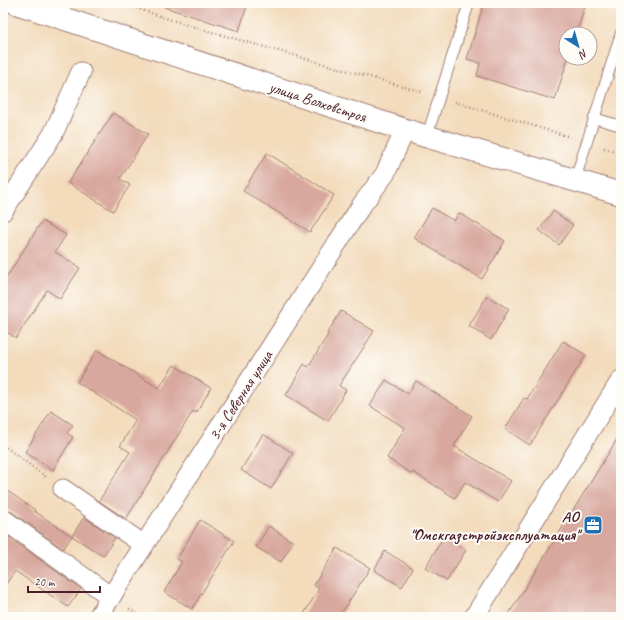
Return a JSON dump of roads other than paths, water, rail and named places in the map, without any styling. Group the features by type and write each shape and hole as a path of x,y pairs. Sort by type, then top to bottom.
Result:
{"main road":[{"name":"улица Волховстроя","path":"16,3 405,130 621,194"}],"street":[{"path":"3,211 53,134 80,72"},
{"name":"3-я Северная улица","path":"98,617 361,206 385,174 405,130"},
{"path":"474,617 621,380"},
{"path":"63,489 144,545"},
{"path":"3,519 111,597"}],"lane":[{"path":"427,136 469,3"},
{"path":"574,180 621,33"},
{"path":"594,118 621,126"}],"place":[{"name":"АО \"Омскгазстройэксплуатация\"","path":"593,525"}]}
